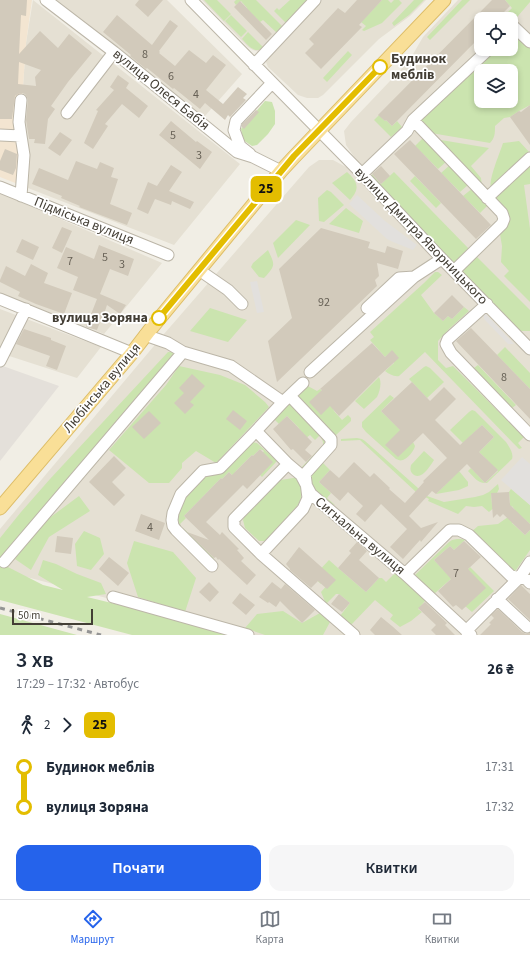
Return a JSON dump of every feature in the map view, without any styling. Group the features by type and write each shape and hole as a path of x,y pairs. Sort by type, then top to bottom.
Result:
{"main road":[{"name":"Любінська вулиця","path":"0,508 132,353 145,335 294,156 444,0"}],"street":[{"name":"вулиця Олеся Бабія","path":"46,0 114,52 237,152 253,157 281,171"},
{"name":"вулиця Дмитра Яворницького","path":"191,0 362,174 441,258 528,342"},
{"path":"254,65 315,0"},
{"path":"518,31 530,42"},
{"path":"67,113 114,52"},
{"path":"362,174 407,131 413,120 482,56"},
{"path":"253,157 240,146 234,130 236,122 272,83"},
{"path":"21,100 19,122 24,155 21,196"},
{"path":"413,120 502,213 504,219 502,224 454,271"},
{"path":"0,135 20,136"},
{"path":"487,198 530,158"},
{"name":"Підміська вулиця","path":"0,187 168,255"},
{"path":"310,372 414,278 441,258"},
{"path":"199,270 228,290 242,304"},
{"path":"367,308 399,278 414,278"},
{"path":"0,298 132,353"},
{"path":"487,304 448,339 446,344 451,353 530,435"},
{"path":"0,361 26,309"},
{"path":"145,335 168,343 183,352 231,366 286,399 331,439 331,445 305,474 308,498 303,509 261,554"},
{"path":"4,562 183,352"},
{"path":"212,566 173,526 173,513 181,494 203,471 220,468 303,383"},
{"name":"Сигнальна вулиця","path":"256,431 288,464 301,475 311,494 405,574 468,633"},
{"path":"288,464 234,519 234,527 261,554 354,635"},
{"path":"405,574 450,530 459,530 469,535 511,576 526,579 530,583"},
{"path":"468,633 497,599 520,577 530,562"},
{"path":"113,597 248,635"},
{"path":"497,599 527,627"}],"shaded area":[{"path":"0,0 32,0 26,43 21,116 28,188 0,177"},
{"path":"33,0 240,164 174,245 28,188 21,116 26,43"},
{"path":"56,0 167,0 242,74 204,117"},
{"path":"202,0 426,0 410,16 379,39 323,95 318,98 307,98 298,95 268,67 266,62 267,58 248,47"},
{"path":"458,0 530,0 530,635 247,635 0,570 0,529 164,334 309,167 319,160 333,160 346,167 355,158 346,145 344,131 409,61 423,37"},
{"path":"0,193 162,263 104,334 0,293"},
{"path":"357,195 385,221 417,245 413,250 387,239 349,204"},
{"path":"257,281 264,312 257,313 250,282"},
{"path":"0,309 101,347 77,378 0,353"},
{"path":"483,311 514,344 508,344 484,319"},
{"path":"0,365 59,386 0,461"},
{"path":"522,457 530,464 530,505 501,480"}],"green space":[{"path":"204,0 217,0 231,14 224,21"},
{"path":"236,0 256,0 283,27 277,33 263,20 260,22 248,10 241,15 247,8 241,1 236,5 234,2"},
{"path":"290,0 307,0 286,23 274,11 277,8 279,10"},
{"path":"382,0 388,0 391,3 394,0 399,0 402,3 382,23 364,31 362,30 366,26 361,22"},
{"path":"414,0 424,0 409,15 394,26 392,23"},
{"path":"462,0 470,0 430,40 427,37"},
{"path":"505,0 530,0 518,16 518,12 508,12 512,8"},
{"path":"231,15 247,31 241,37 225,21"},
{"path":"248,32 264,48 254,50 242,39"},
{"path":"518,34 530,46 530,105 510,117 504,118 495,126 493,139 490,143 431,133 419,117 474,66 474,108 518,108 518,64 477,64 485,56 518,56"},
{"path":"348,51 352,55 327,82 323,78"},
{"path":"265,101 272,102 275,111 275,124 257,145 252,146 243,140 241,129"},
{"path":"379,115 392,126 397,121 402,127 391,137 374,120"},
{"path":"425,136 447,161 438,169 415,146"},
{"path":"435,139 489,148 471,166 481,178 482,186"},
{"path":"519,141 530,153 491,189 491,179 503,143"},
{"path":"530,162 530,184 524,185 530,229 530,302 504,276 509,271 501,262 502,246 500,234 507,224 495,200 495,196"},
{"path":"451,164 469,184 460,192 441,173"},
{"path":"347,172 353,178 357,188 350,200 332,183"},
{"path":"394,172 469,249 454,264 372,178 372,174 381,184"},
{"path":"415,176 441,203 436,208 410,181"},
{"path":"473,188 489,204 480,213 463,196"},
{"path":"327,190 344,205 324,222 319,221 318,198"},
{"path":"346,208 363,221 359,233 329,224"},
{"path":"296,220 310,225 278,258 273,243"},
{"path":"268,250 273,265 271,270 264,278 259,277 251,267 253,263"},
{"path":"476,257 530,310 530,331 518,330 463,274 463,269"},
{"path":"435,272 442,275 421,295 434,313 443,321 448,316 452,319 464,307 469,311 438,341 438,360 446,368 453,366 524,437 518,443 522,448 519,449 425,352 399,376 393,376 385,371 394,363 392,351 385,357 370,340 374,337 370,332"},
{"path":"210,308 247,320 228,342 190,331"},
{"path":"505,347 530,373 530,389 497,355"},
{"path":"168,352 176,354 0,558 0,538 21,512"},
{"path":"478,365 516,405 512,408 474,368"},
{"path":"179,366 220,375 245,385 269,407 216,463 196,451 182,463 182,468 169,483 149,483 109,450 166,385"},
{"path":"426,366 444,382 427,398 409,379"},
{"path":"379,377 380,387 377,397 364,409 355,401"},
{"path":"306,385 317,391 320,389 329,398 334,411 342,420 348,415 351,418 351,421 336,435 333,435 297,397 298,393"},
{"path":"390,395 394,398 381,411 413,442 415,446 407,458 402,460 396,459 362,427 362,422"},
{"path":"288,403 290,404 326,441 327,443 301,470 300,469 323,445 323,442 320,435 315,440 310,435 306,438 287,416 279,424 273,418"},
{"path":"472,410 475,411 506,442 511,450 512,459 487,483 485,483 498,471 479,452 494,437 482,425 463,443 450,430 469,412"},
{"path":"357,438 365,441 427,496 444,502 483,495 498,484 499,489 497,493 491,493 492,505 510,503 509,492 511,489 530,505 530,524 520,515 512,523 525,535 530,530 530,550 516,570 513,572 471,532 478,526 498,524 515,510 512,506 508,510 496,506 489,512 482,506 466,506 458,514 428,501 429,499 416,492 360,440 341,441 341,439"},
{"path":"252,442 257,443 277,461 262,477 260,475 264,451 260,449 236,471 233,476 229,472 222,479 221,478 184,516 186,518 180,524 181,526 179,528 181,530 183,528 214,558 211,561 177,529 176,513 186,495 198,482"},
{"path":"424,451 434,460 423,474 420,476 414,475 410,468 411,465"},
{"path":"321,461 330,470 319,482 331,493 327,498 335,505 331,504 311,489 308,475"},
{"path":"471,468 485,483 474,478 468,471"},
{"path":"459,471 468,482 468,486 459,490 436,494"},
{"path":"299,477 302,488 299,504 290,517 268,540 259,541 245,528 243,520 245,515 275,481"},
{"path":"79,496 90,511 49,537 31,570 15,559 44,522"},
{"path":"84,531 100,538 104,554 91,570 77,566 75,544"},
{"path":"457,539 465,540 454,550 450,546 434,560 449,576 453,577 434,594 415,575 449,542"},
{"path":"134,541 173,552 196,578 185,612 138,597 127,563"},
{"path":"43,560 101,583 106,594 87,597 243,635 132,635 0,600 0,567 6,566 43,585 63,590 38,575"},
{"path":"329,560 366,592 379,578 382,578 386,582 397,573 424,597 425,601 418,609 422,612 411,621 400,627 390,619 393,615 375,600 351,625 340,616 350,603 339,594 336,594 326,604 321,592 329,583 327,577 321,584 313,577"},
{"path":"470,567 494,591 472,612 465,606 465,572"},
{"path":"283,611 302,623 320,613 330,622 323,635 265,635 245,628 257,614"},
{"path":"0,614 77,635 0,635"}],"building":[{"path":"0,0 27,0 26,16 21,15 19,54 40,31 58,48 69,34 92,53 68,82 51,106 55,109 48,119 45,144 34,143 35,139 29,139 26,120 28,100 25,94 22,93 15,96 12,119 0,119","holes":["19,62 41,70 35,77 36,86 18,84"]},
{"path":"139,0 163,0 148,17 135,5"},
{"path":"357,0 382,0 359,25 362,27 321,69 305,53 314,44 309,39 338,8 345,13"},
{"path":"492,0 505,0 510,6 504,12 480,12"},
{"path":"240,1 272,34 266,40 234,7"},
{"path":"117,15 152,45 170,20 178,26 159,53 175,66 189,50 206,63 213,55 226,65 206,90 223,104 238,87 247,94 243,98 246,100 230,117 228,115 225,120 205,103 200,109 147,68 146,69 103,32"},
{"path":"474,18 474,43 392,126 378,115"},
{"path":"118,75 129,83 126,88 148,106 139,118 122,104 105,124 108,126 93,149 84,143 98,111 96,110 114,90 110,87"},
{"path":"530,105 530,145 510,117 519,111 521,112"},
{"path":"256,110 259,112 244,129 242,124"},
{"path":"171,121 196,142 197,141 212,152 200,169 159,135"},
{"path":"60,132 72,140 60,156 48,148"},
{"path":"410,140 491,225 476,239 394,154"},
{"path":"5,149 17,154 16,168 13,175 0,170 0,161"},
{"path":"76,161 97,169 100,162 114,168 111,177 118,179 110,204 132,213 127,225 79,207 80,206 61,198 62,196 32,184 39,168 68,180"},
{"path":"171,165 182,172 169,191 194,202 190,209 172,201 171,205 155,199 148,214 137,209 148,182 157,186"},
{"path":"381,166 390,176 381,184 372,174"},
{"path":"62,227 72,231 62,253 52,248"},
{"path":"321,228 370,242 368,248 385,253 387,246 403,251 398,269 377,263 379,276 375,280 377,286 277,382 268,341 292,318 279,269"},
{"path":"22,239 39,247 33,260 16,252"},
{"path":"99,245 134,259 128,276 110,269 100,294 126,305 120,314 107,305 97,330 86,327 97,299 73,290 78,277 57,268 66,247 94,259"},
{"path":"31,264 48,273 44,283 72,293 64,314 18,296 20,292 0,282 6,266 25,276"},
{"path":"452,295 464,307 452,319 448,316 443,321 434,313"},
{"path":"471,328 530,389 530,419 456,341"},
{"path":"24,329 51,338 51,340 66,346 57,370 46,366 50,356 16,344"},
{"path":"372,343 385,357 392,350 399,358 339,416 330,406 321,415 309,402 322,390 320,389"},
{"path":"192,374 205,386 190,402 194,405 185,414 174,403 184,393 179,388"},
{"path":"412,382 430,401 444,387 456,399 435,420 460,445 482,425 494,437 479,452 498,470 485,483 467,464 436,494 432,491 409,516 421,528 438,522 421,542 420,540 403,559 390,547 407,529 381,504 365,522 356,514 363,506 348,492 340,501 319,482 330,470 339,478 354,462 370,477 374,473 405,503 424,482 423,481 447,458 423,433 398,457 385,445 400,430 381,411"},
{"path":"233,410 247,421 240,430 226,419"},
{"path":"149,411 161,423 144,439 132,427"},
{"path":"287,416 312,442 305,450 312,456 306,462 293,449 291,450 273,429"},
{"path":"260,449 273,462 247,489 243,485 206,522 220,535 222,532 239,549 237,550 244,558 241,561 256,575 247,585 219,559 218,560 216,557 214,558 187,532 209,540 184,516 221,478 222,479 229,472 232,475"},
{"path":"114,456 126,468 112,482 125,495 114,506 89,482"},
{"path":"509,492 510,505 530,524 530,530 525,535 503,514 500,517 497,514 493,518 491,493"},
{"path":"141,514 165,523 159,540 135,531"},
{"path":"57,536 73,538 71,554 55,552"},
{"path":"464,541 481,557 468,569 486,588 462,610 456,605 453,607 438,591 451,579 434,560 450,546 454,550"},
{"path":"357,542 367,551 359,560 379,578 366,592 338,568 351,553 349,551"},
{"path":"299,547 336,580 327,589 318,581 311,588 290,570 286,564"},
{"path":"109,557 129,573 118,586 99,569"},
{"path":"209,582 219,592 210,602 199,592"},
{"path":"272,582 281,589 285,584 315,610 302,623 280,601 276,607 259,597"},
{"path":"521,585 530,594 530,620 508,599"},
{"path":"240,593 255,605 246,615 232,603"},
{"path":"339,594 350,603 342,612 331,604"},
{"path":"425,602 447,623 445,625 455,635 436,635 431,630 436,625 418,608"},
{"path":"498,609 522,632 526,634 530,633 530,635 480,635 491,624 489,623 494,618 491,615"},
{"path":"381,617 402,635 375,635 370,630"}],"railway":[{"path":"0,608 101,635"}],"bus line":[{"name":"25","path":"159,318 294,156 380,67"}],"place":[{"name":"Будинок меблів","path":"380,67"},
{"name":"вулиця Зоряна","path":"159,318"}]}
